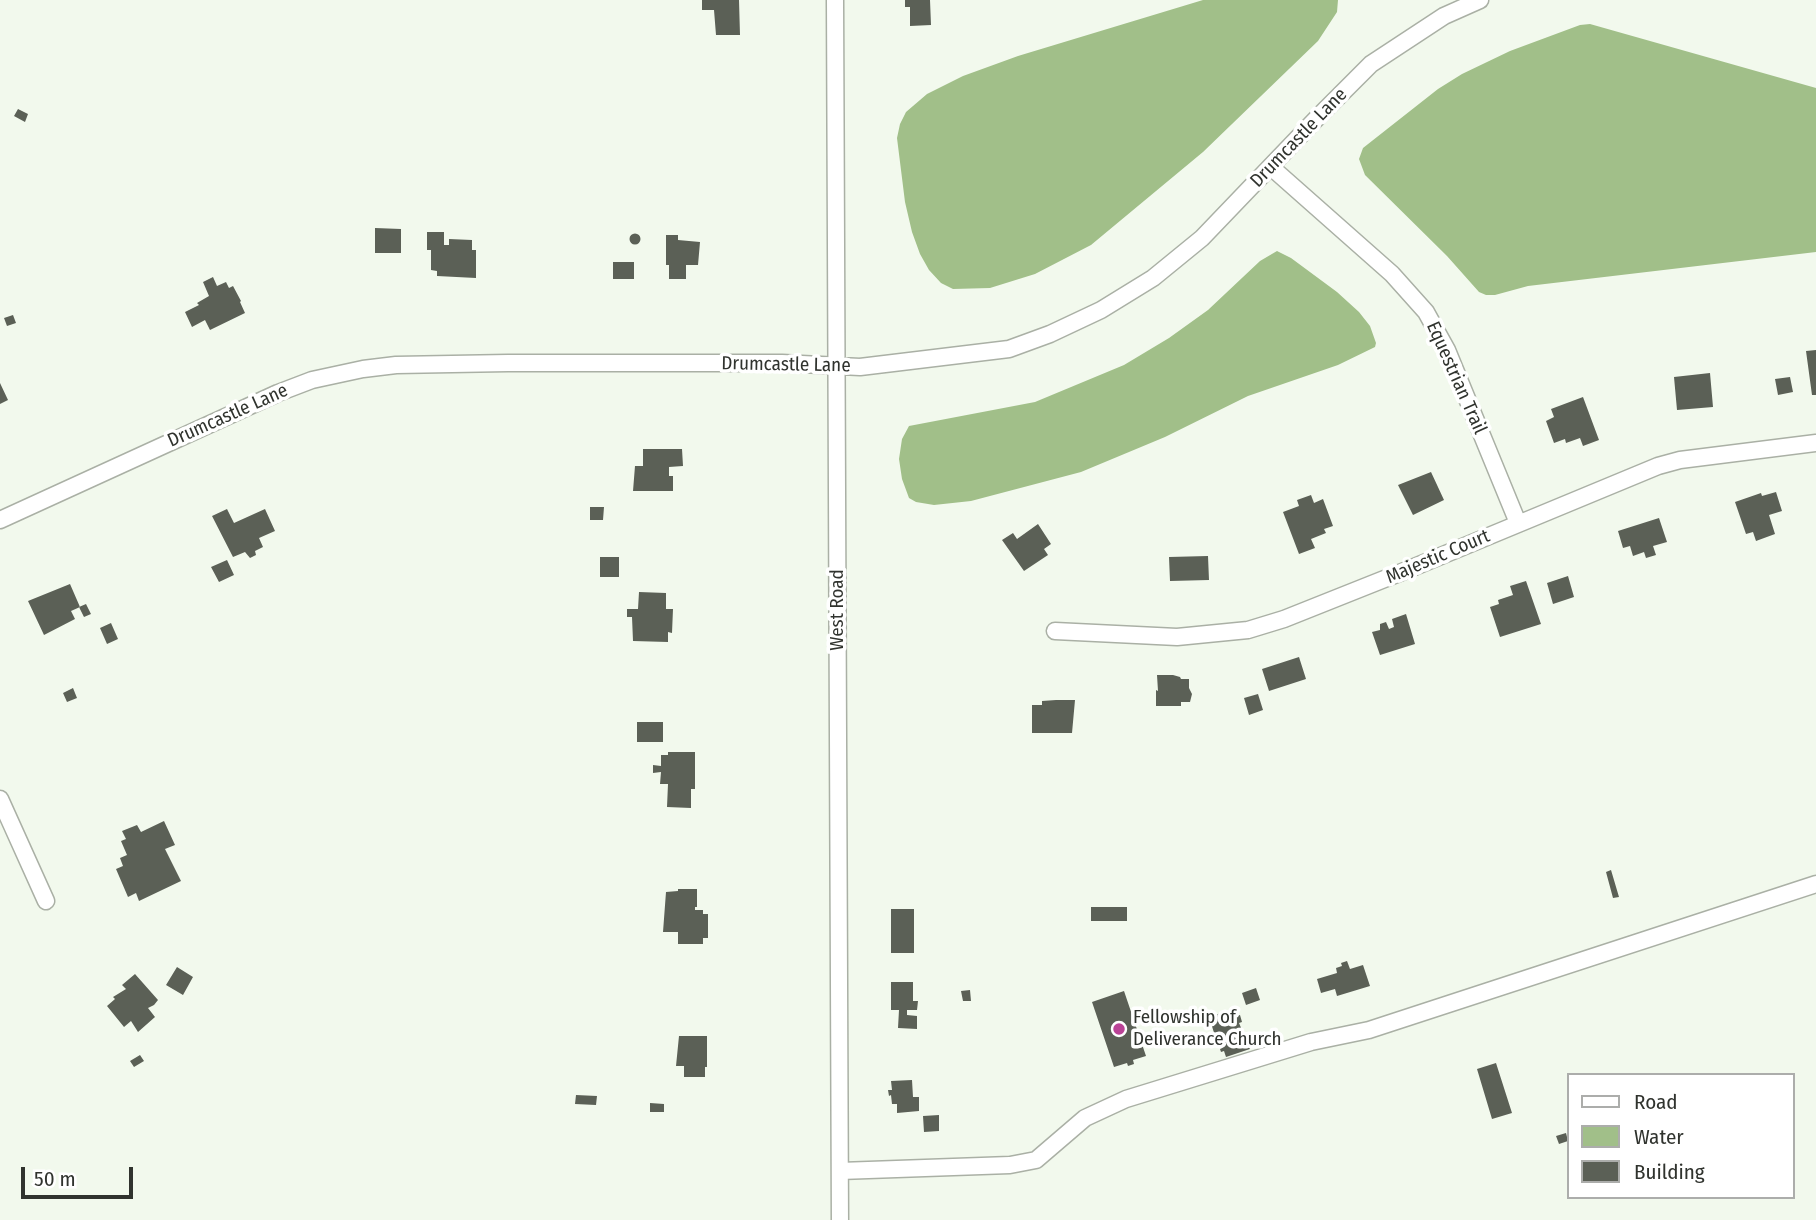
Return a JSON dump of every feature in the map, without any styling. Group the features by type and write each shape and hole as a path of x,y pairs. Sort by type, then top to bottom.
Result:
{"street":[{"name":"West Road","path":"835,0 840,1220"},
{"name":"Drumcastle Lane","path":"0,520 278,393 312,380 363,369 396,365 508,363 770,363 860,367 1009,349 1050,334 1101,310 1153,278 1202,239 1371,64 1444,16 1480,0"},
{"name":"Equestrian Trail","path":"1270,167 1398,280 1426,312 1447,350 1518,523"},
{"name":"Majestic Court","path":"1055,631 1177,638 1248,630 1284,620 1658,466 1680,460 1816,443"},
{"path":"0,799 46,901"},
{"path":"840,1171 1010,1165 1036,1160 1085,1118 1126,1099 1311,1042 1368,1030 1816,884"}],"water":[{"path":"1203,0 1338,0 1337,12 1318,41 1203,152 1091,245 1035,274 990,288 953,289 941,283 920,254 905,202 897,138 906,112 927,94 963,76 1018,56"},
{"path":"1590,24 1816,88 1816,252 1528,286 1486,295 1479,292 1447,256 1365,175 1359,159 1363,148 1438,89 1510,51 1580,25"},
{"path":"1277,251 1291,258 1337,292 1359,312 1370,326 1375,347 1338,365 1248,396 1165,437 1081,472 971,501 934,505 909,498 899,459 902,439 909,426 1035,402 1124,365 1208,310 1260,261"}],"building":[{"path":"702,0 739,0 740,35 716,35 714,10 702,10"},
{"path":"905,0 930,0 931,25 910,26 910,7 905,7"},
{"path":"18,109 28,114 25,122 14,116"},
{"path":"375,228 401,229 401,253 375,253"},
{"path":"427,232 444,232 444,245 449,245 449,239 472,240 472,250 476,250 476,278 437,276 437,271 431,270"},
{"path":"635,233 641,239 635,245 629,239"},
{"path":"666,235 678,235 678,240 700,242 698,265 686,265 686,279 669,279"},
{"path":"613,262 634,262 634,279 613,279"},
{"path":"213,277 217,286 226,282 229,288 233,286 245,313 210,330 205,320 192,327 185,312 209,296 203,282"},
{"path":"13,315 16,323 7,326 4,318"},
{"path":"1816,350 1816,395 1812,395 1806,351"},
{"path":"1710,373 1713,407 1677,410 1674,377"},
{"path":"1790,377 1793,392 1778,395 1775,379"},
{"path":"0,383 8,400 0,404"},
{"path":"1583,397 1599,440 1583,446 1580,438 1566,443 1565,439 1554,443 1546,421 1554,417 1551,409"},
{"path":"643,449 682,449 683,466 669,467 669,476 673,476 673,491 633,491 635,466 643,466"},
{"path":"1431,472 1444,500 1413,515 1398,485"},
{"path":"1776,492 1782,511 1769,515 1775,534 1756,541 1753,532 1746,534 1735,502 1761,493 1762,496"},
{"path":"1311,495 1314,503 1323,499 1333,526 1324,529 1326,533 1311,539 1315,548 1299,554 1283,512 1299,506 1297,500"},
{"path":"590,507 604,507 603,520 590,520"},
{"path":"227,509 234,523 265,509 275,531 259,538 263,547 255,551 256,555 250,558 245,552 233,557 212,516"},
{"path":"1659,518 1667,542 1653,546 1656,555 1646,558 1644,552 1633,556 1630,546 1623,548 1618,531"},
{"path":"1038,524 1051,544 1044,549 1048,555 1024,571 1002,540 1013,533 1017,539"},
{"path":"1208,556 1209,580 1170,581 1169,557"},
{"path":"600,557 619,557 619,577 600,577"},
{"path":"227,560 234,575 219,582 211,567"},
{"path":"1568,576 1574,597 1553,604 1547,583"},
{"path":"1526,581 1541,624 1500,637 1490,607 1499,604 1498,600 1513,595 1510,586"},
{"path":"70,584 80,607 71,611 75,619 44,635 28,601"},
{"path":"639,592 666,593 666,609 673,609 672,633 668,632 668,642 633,641 632,617 627,617 627,609 638,609"},
{"path":"86,604 91,614 84,617 79,607"},
{"path":"1406,614 1415,644 1380,655 1372,632 1380,630 1380,624 1386,622 1389,629 1394,627 1392,619"},
{"path":"111,623 118,639 107,644 100,628"},
{"path":"1299,657 1306,679 1269,691 1262,669"},
{"path":"1157,675 1189,679 1192,694 1190,702 1181,702 1181,706 1156,706"},
{"path":"73,688 77,698 67,702 63,693"},
{"path":"1258,694 1263,710 1249,715 1244,698"},
{"path":"1056,700 1075,700 1072,733 1032,733 1032,705"},
{"path":"637,722 663,722 663,742 637,742"},
{"path":"668,752 695,752 695,789 691,789 691,808 667,807 668,784 660,784 661,772 653,773 653,765 661,766 661,755 668,755"},
{"path":"164,821 175,845 165,849 181,881 139,901 136,893 128,897 116,869 123,866 120,858 127,855 121,841 126,839 122,831 137,825 141,832"},
{"path":"1611,870 1619,897 1613,898 1606,872"},
{"path":"697,889 695,910 703,910 703,914 708,914 708,938 703,938 703,944 678,944 678,932 663,932 666,892"},
{"path":"1091,907 1127,907 1127,921 1091,921"},
{"path":"891,909 914,909 914,953 891,953"},
{"path":"1347,961 1350,969 1363,965 1370,986 1337,996 1335,989 1321,993 1317,979 1337,973 1336,968"},
{"path":"177,967 193,977 183,995 166,985"},
{"path":"135,974 158,1000 148,1008 155,1017 138,1032 131,1021 124,1027 107,1006 115,999 113,997 126,989 122,985"},
{"path":"891,982 913,982 913,1001 918,1001 917,1010 907,1010 907,1015 917,1016 917,1029 898,1028 899,1010 891,1010"},
{"path":"1256,988 1260,1000 1246,1005 1242,993"},
{"path":"970,990 971,1001 963,1001 961,991"},
{"name":"Fellowship of Deliverance Church","path":"1124,991 1146,1056 1133,1060 1134,1064 1114,1067 1092,1002"},
{"path":"1234,1009 1236,1016 1240,1015 1242,1022 1239,1023 1250,1049 1226,1057 1224,1051 1221,1052 1218,1035 1215,1036 1211,1023 1214,1022 1212,1018 1215,1015"},
{"path":"679,1036 707,1036 705,1077 684,1077 684,1066 676,1066"},
{"path":"140,1055 144,1061 134,1067 130,1061"},
{"path":"1496,1063 1512,1113 1492,1119 1477,1069"},
{"path":"912,1080 913,1097 919,1097 919,1111 897,1113 897,1104 892,1104 891,1095 889,1096 888,1090 892,1090 891,1081"},
{"path":"576,1095 597,1096 596,1105 575,1104"},
{"path":"650,1103 664,1104 664,1112 650,1112"},
{"path":"939,1115 939,1131 924,1132 923,1116"},
{"path":"1566,1133 1568,1141 1559,1144 1556,1136"}],"place":[{"name":"Fellowship of Deliverance Church","path":"1119,1029"}]}
